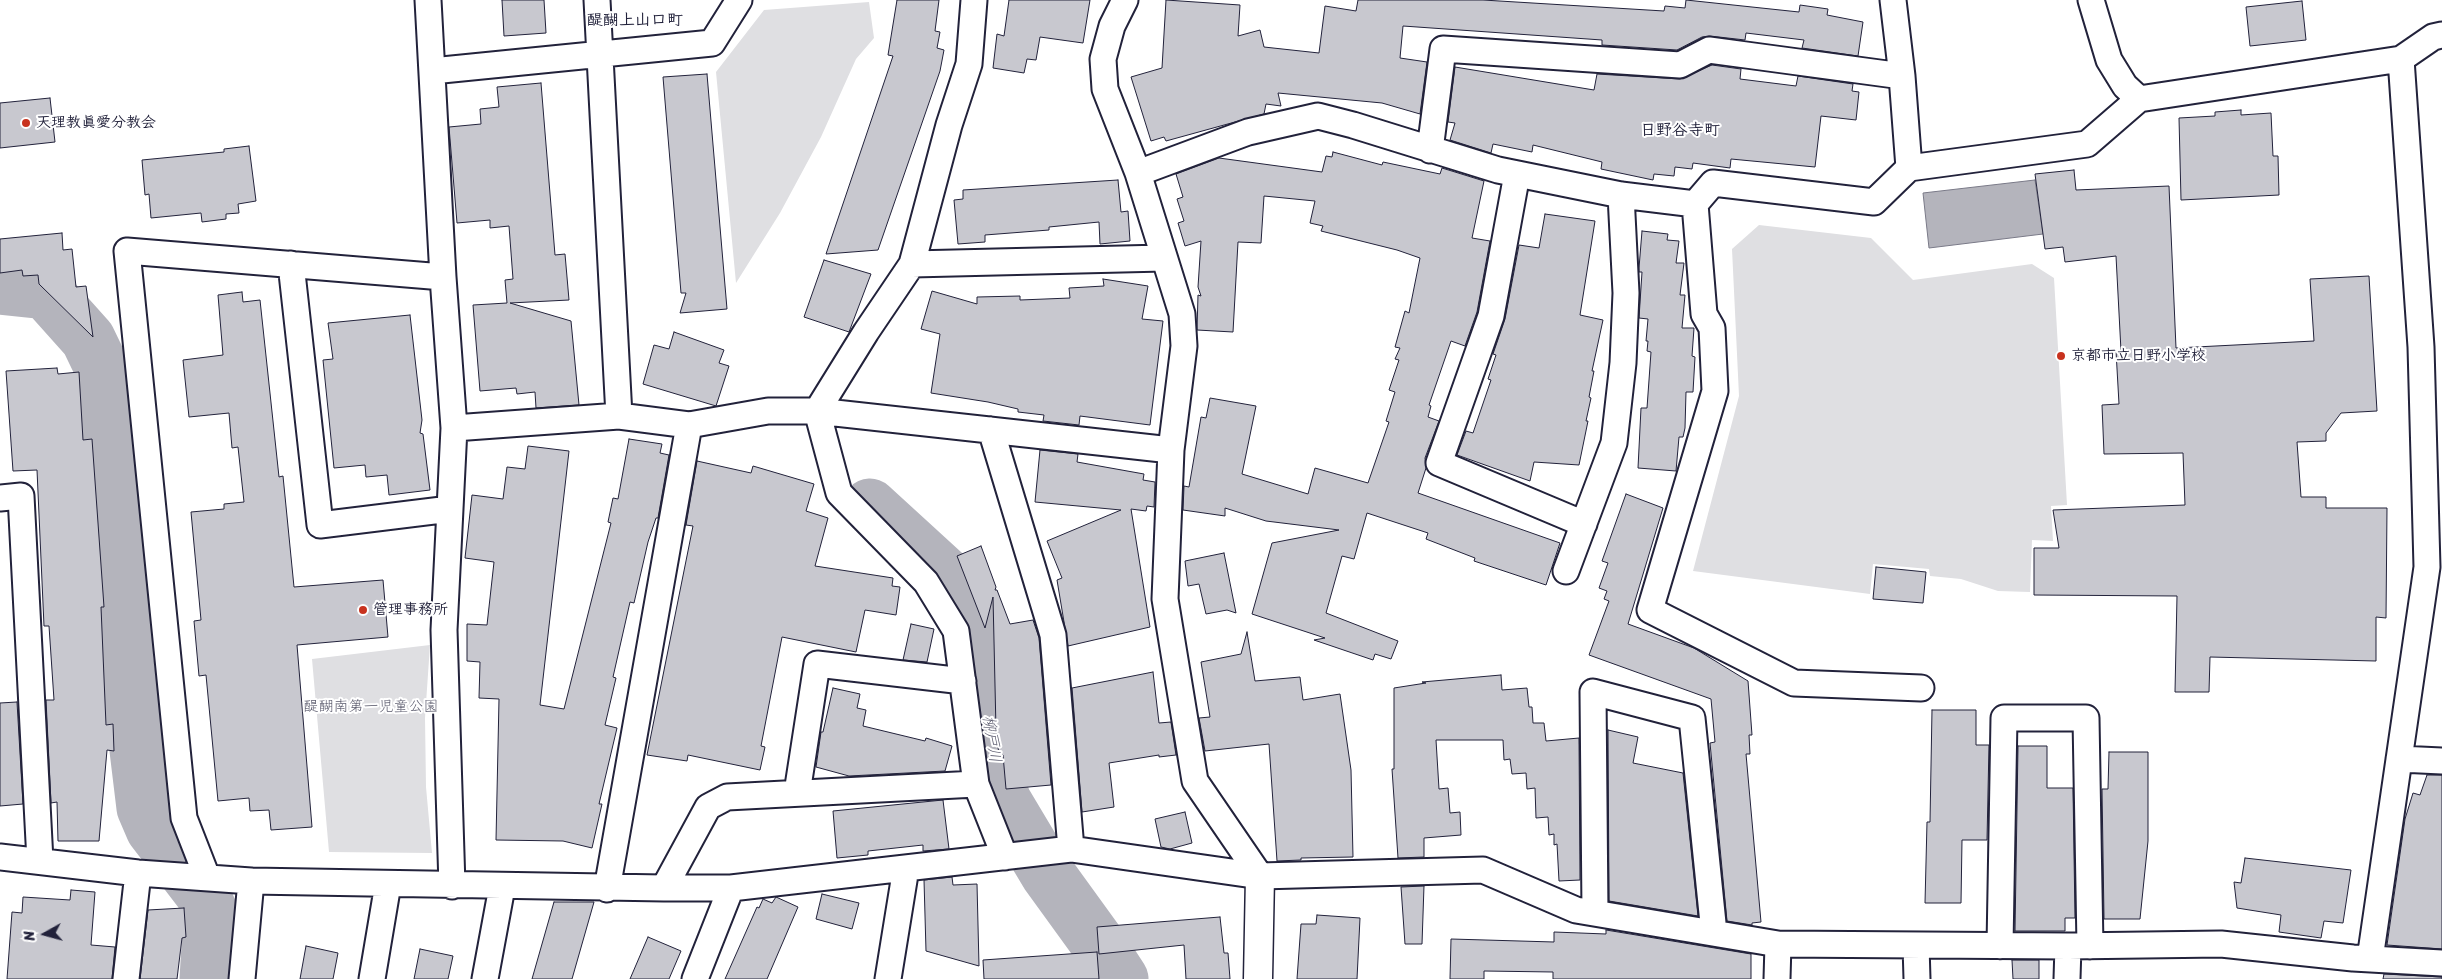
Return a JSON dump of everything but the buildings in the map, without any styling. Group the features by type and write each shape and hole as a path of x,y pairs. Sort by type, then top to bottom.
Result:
{"street":[{"path":"428,0 443,277 454,428 444,630 452,886"},
{"path":"597,0 619,416"},
{"path":"432,71 712,43 739,0"},
{"path":"974,0 969,64 949,125 912,264 866,332 817,411 839,493 926,582 956,631 976,784 1005,858"},
{"path":"1125,0 1112,26 1104,59 1104,89 1138,173 1182,314 1184,346 1171,450 1165,599 1195,781 1260,876 1258,979"},
{"path":"1893,0 1902,76 1908,168"},
{"path":"2091,0 2109,60 2125,86 2139,99"},
{"path":"1921,688 1794,683 1650,610 1715,391 1712,328 1704,314 1695,204 1713,183 1874,202 1908,168 2087,144 2139,99 2401,60 2433,37 2442,35"},
{"path":"1430,150 1443,49 1680,65 1709,50 1902,76"},
{"path":"2358,966 2435,568 2401,60"},
{"path":"1138,173 1248,132 1318,116 1516,174 1621,195 1695,204"},
{"path":"1516,174 1491,316 1439,464 1584,524"},
{"path":"1566,571 1614,443 1623,363 1626,293 1621,195"},
{"path":"205,877 184,818 127,251 443,277"},
{"path":"912,264 1164,258"},
{"path":"291,264 320,525 450,509"},
{"path":"454,428 619,416 689,425 768,411 817,411 1171,450"},
{"path":"607,889 689,425"},
{"path":"991,430 1053,635 1071,849"},
{"path":"0,498 21,496 40,861"},
{"path":"797,793 817,664 963,680"},
{"path":"1595,913 1593,692 1692,718 1714,933"},
{"path":"2000,946 2004,718 2086,718 2079,946 2067,979"},
{"path":"2399,759 2442,761"},
{"path":"664,888 708,807 727,797 976,784"},
{"path":"0,857 139,873 251,881 607,889 731,888 1071,849 1260,876 1483,870 1576,910 1778,944 2000,946 2221,944 2358,966 2442,963"},
{"path":"888,979 906,868"},
{"path":"126,979 139,873"},
{"path":"242,979 251,881"},
{"path":"372,979 388,884"},
{"path":"485,979 502,887"},
{"path":"695,979 731,888"},
{"path":"1777,979 1778,944"},
{"path":"1916,945 1917,979"}],"green space":[{"path":"869,2 874,38 856,59 821,137 780,213 736,283 716,72 764,10"},
{"path":"1759,225 1871,238 1913,280 2032,264 2054,278 2067,505 2051,506 2053,541 2032,540 2030,592 1998,591 1961,579 1930,576 1929,569 1873,564 1870,594 1693,571 1739,396 1732,249"},
{"name":"醍醐南第一児童公園","path":"430,645 425,718 426,787 432,853 329,852 312,659"}],"shaded area":[{"path":"2035,180 2043,234 1929,248 1923,193"}],"waterway":[{"path":"0,287 46,292 88,339 101,366 122,535 126,659 144,808 153,829 202,893 211,913 207,979"},
{"name":"柳戸川","path":"870,506 952,581 968,602 973,617 997,781 1004,801 1047,873 1097,942 1121,979"}],"place":[{"name":"天理教眞愛分教会","path":"26,123"},
{"name":"京都市立日野小学校","path":"2061,356"},
{"name":"管理事務所","path":"363,610"}],"district":[{"name":"醍醐上山口町","path":"635,21"},
{"name":"日野谷寺町","path":"1680,131"}]}
